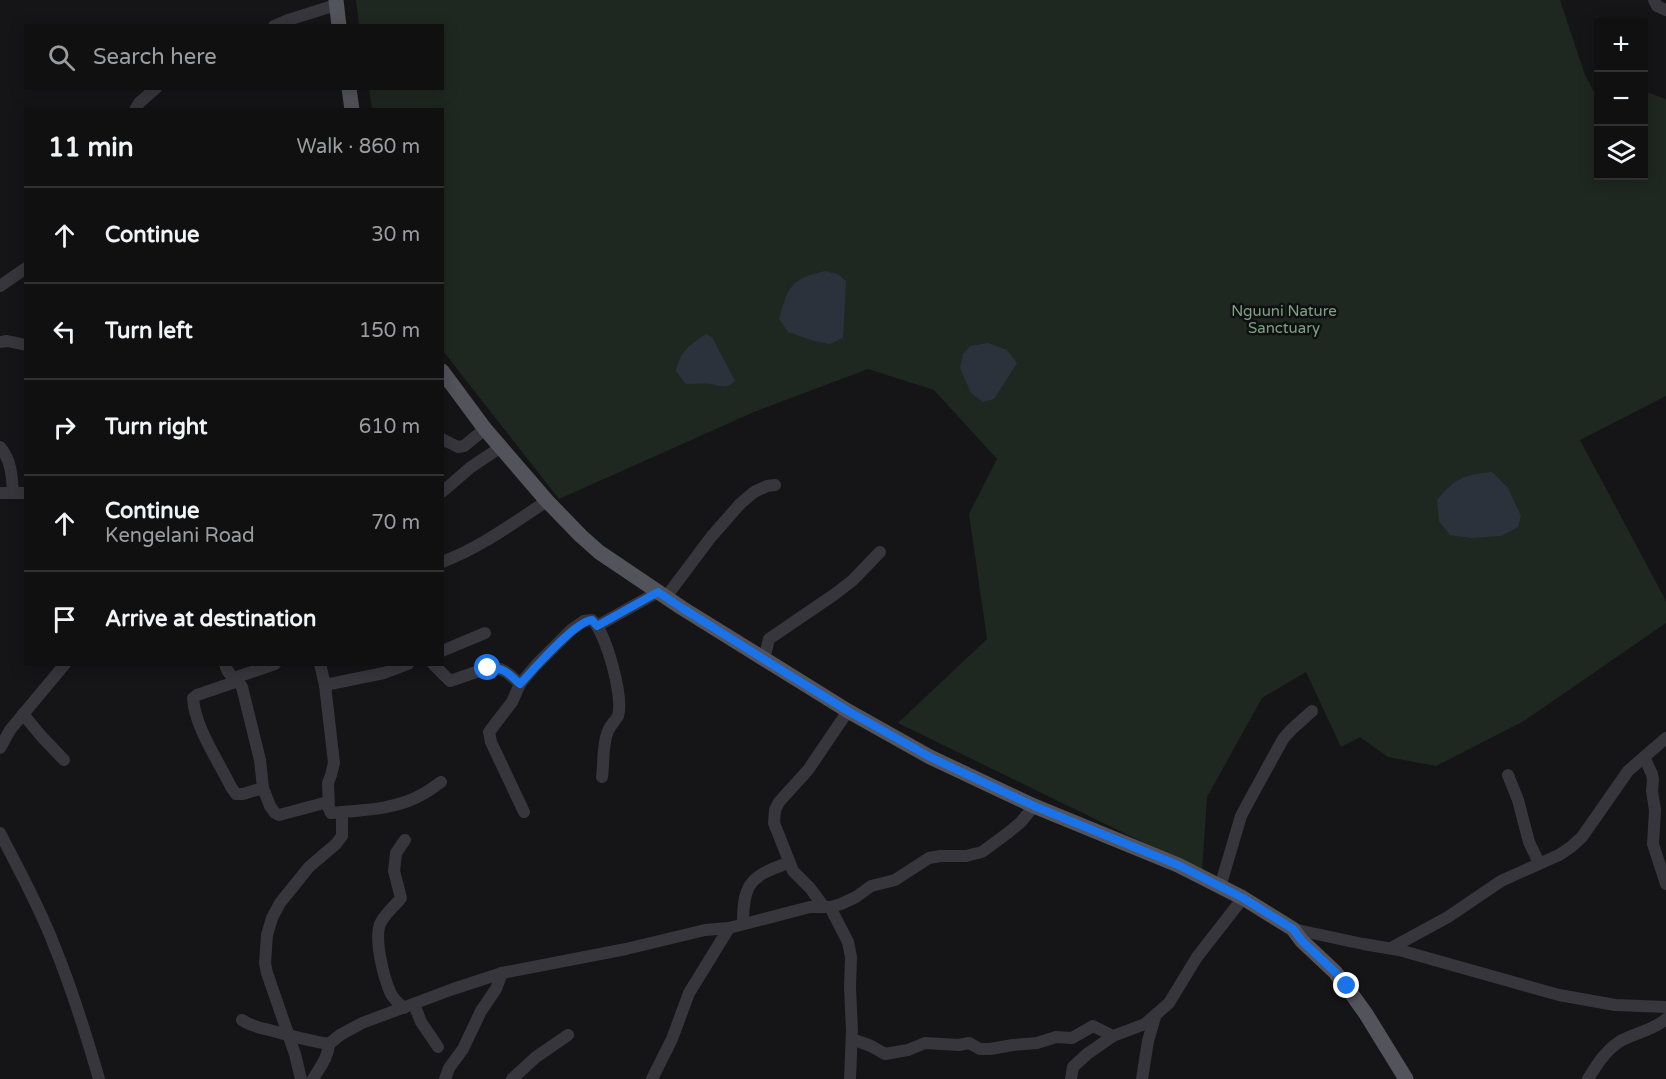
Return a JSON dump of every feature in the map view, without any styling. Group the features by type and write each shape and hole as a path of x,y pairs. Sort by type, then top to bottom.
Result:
{"main road":[{"path":"336,3 339,24"},
{"path":"349,90 352,108"},
{"path":"444,374 485,429 547,501 589,544 662,594 848,711 930,757 1034,806 1178,865 1243,898 1293,929 1347,986 1407,1079"}],"street":[{"path":"1654,0 1657,6 1666,10"},
{"path":"279,24 336,3"},
{"path":"136,108 154,90"},
{"path":"0,286 24,269"},
{"path":"0,342 24,345"},
{"path":"444,440 458,447 464,446 485,429"},
{"path":"0,447 19,492 0,493"},
{"path":"444,490 471,467 501,447"},
{"path":"597,626 662,594 740,504 754,492 775,485"},
{"path":"444,561 496,535 547,501"},
{"path":"764,659 768,639 835,594 853,580 880,552"},
{"path":"524,812 489,738 489,732 512,702 520,684 571,630 588,620 592,620 597,626 614,666 618,685 618,715 608,731 603,777"},
{"path":"444,650 485,633"},
{"path":"0,748 10,730 63,666"},
{"path":"225,666 226,670 242,687 258,750 263,788 275,813 279,815 328,802"},
{"path":"263,788 236,794 231,788 206,740 194,710 193,698 270,666"},
{"path":"321,666 326,685 334,763 328,783 328,802 331,813 382,808 408,801 421,796 441,782"},
{"path":"326,685 384,673 403,666"},
{"path":"435,666 450,681 495,667 505,671 520,684"},
{"path":"848,711 808,770 779,802 775,810 774,823 788,863 827,907 844,932 850,952 852,1039 850,1079"},
{"path":"1220,887 1241,816 1283,739 1312,711"},
{"path":"23,714 64,760"},
{"path":"1391,948 1448,917 1501,881 1559,855 1582,837 1608,802 1622,778 1666,738"},
{"path":"1644,757 1653,780 1655,810 1653,844 1666,884"},
{"path":"1508,775 1518,800 1529,842 1539,863"},
{"path":"313,1079 324,1062 329,1044 362,1023 502,973 615,952 705,930 729,928 810,907 827,907 849,900 871,886 894,880 929,858 966,856 982,852 1021,822 1034,806"},
{"path":"301,1079 289,1035 267,974 265,963 267,935 279,903 309,867 342,836 342,812"},
{"path":"0,833 23,876 53,943 76,1002 99,1079"},
{"path":"405,840 396,853 394,871 400,898 384,916 379,927 378,936 383,968 395,999 409,1006 438,1047"},
{"path":"742,923 745,896 753,879 766,871 788,863"},
{"path":"1071,1079 1075,1064 1113,1036 1140,1027 1155,1017 1175,994 1197,957 1243,898"},
{"path":"652,1079 672,1039 689,993 729,928"},
{"path":"1293,929 1391,948 1559,995 1616,1005 1666,1007"},
{"path":"445,1079 449,1068 463,1049 481,1011 496,989 502,973"},
{"path":"1142,1079 1148,1041 1155,1017"},
{"path":"1588,1079 1602,1058 1617,1043 1656,1027 1666,1019"},
{"path":"242,1020 250,1025 329,1044"},
{"path":"852,1039 871,1046 883,1054 888,1054 908,1050 925,1043 959,1045 969,1043 984,1049 1037,1043 1056,1037 1072,1038 1093,1026 1113,1036"},
{"path":"512,1079 543,1052 568,1035"}],"green space":[{"name":"Nguuni Nature Sanctuary","path":"356,0 1560,0 1585,75 1594,91 1594,180 1648,180 1648,93 1666,99 1666,396 1580,440 1666,601 1666,623 1524,721 1436,766 1388,757 1360,737 1341,747 1306,672 1262,698 1207,797 1202,871 898,723 987,639 969,514 997,459 934,390 868,369 754,412 559,499 444,352 444,108 372,108 369,90 444,90 444,24 359,24"}],"shaded area":[{"path":"825,271 838,274 846,281 843,338 830,344 788,332 779,319 785,299 793,286 805,277"},
{"path":"706,334 712,337 735,381 729,385 686,384 676,371 686,349"},
{"path":"988,343 1007,350 1017,363 994,399 983,402 971,393 960,368 963,354 970,346"},
{"path":"1492,472 1508,488 1521,516 1518,527 1501,536 1471,538 1450,535 1439,521 1437,500 1460,479"}],"route":[{"path":"488,668 500,668 520,684 571,630 584,621 592,620 597,626 604,620 658,592 848,711 930,757 1034,806 1178,865 1243,898 1293,929 1347,986"}]}
